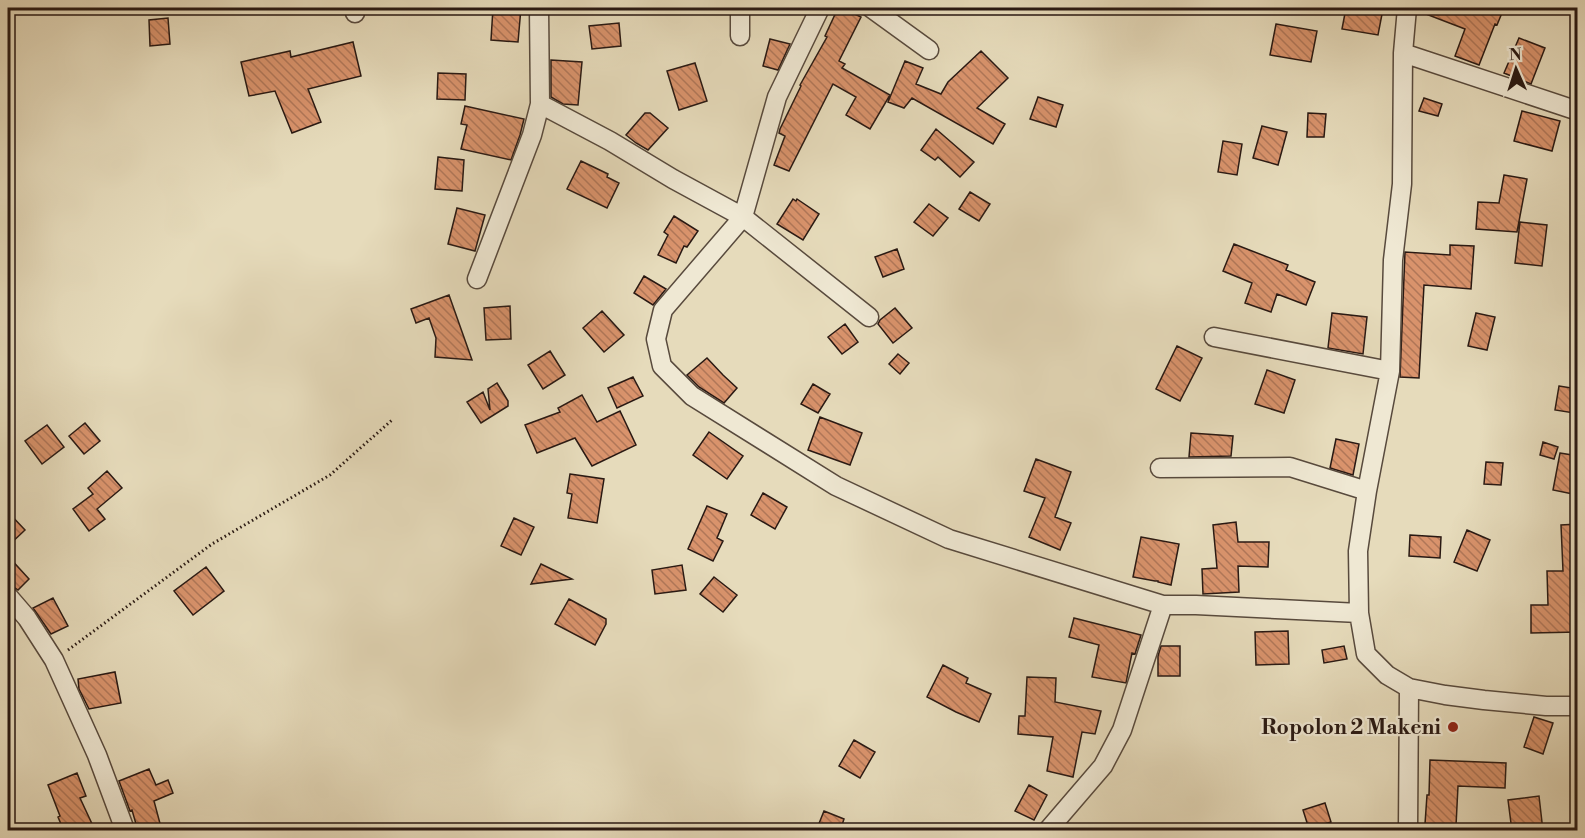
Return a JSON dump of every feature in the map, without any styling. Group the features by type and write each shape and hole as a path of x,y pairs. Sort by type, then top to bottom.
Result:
{"street":[{"path":"477,279 532,135 540,104 539,8"},
{"path":"740,8 740,36"},
{"path":"820,8 777,97 743,217 663,310 656,339 662,366 692,396 836,486 949,539 1163,605 1359,613"},
{"path":"871,8 929,50"},
{"path":"1407,8 1403,53 1402,184 1393,260 1390,371 1358,551 1359,613 1366,654 1388,675 1409,688 1484,700 1546,706 1578,706"},
{"path":"1403,53 1578,111"},
{"path":"540,104 743,217 869,317"},
{"path":"1214,337 1390,371"},
{"path":"1160,468 1290,467 1367,491"},
{"path":"8,596 27,618 54,660 97,755 125,831"},
{"path":"1048,831 1103,766 1122,730 1163,605"},
{"path":"1408,831 1409,688"}],"path":[{"path":"54,660 212,544 330,475 392,420"}],"building":[{"path":"493,8 521,8 518,42 491,40"},
{"path":"838,8 861,17 839,61 845,64 842,68 890,95 870,129 846,115 856,97 833,84 789,171 774,165 785,136 779,133 780,129 800,85 827,37 825,36"},
{"path":"1346,8 1383,9 1378,35 1342,29"},
{"path":"1418,8 1504,8 1497,25 1495,24 1479,65 1455,56 1465,29 1418,11"},
{"path":"168,18 170,44 150,46 149,20"},
{"path":"619,23 621,46 592,49 589,26"},
{"path":"1276,24 1317,31 1311,62 1270,55"},
{"path":"1519,38 1545,48 1531,84 1504,73"},
{"path":"770,39 790,44 778,70 763,66"},
{"path":"353,42 361,76 308,89 321,122 292,133 275,91 249,96 241,62 290,51 291,57"},
{"path":"981,51 1008,78 977,108 1005,124 993,144 912,98 904,108 888,102 905,61 923,68 916,84 941,94 948,82"},
{"path":"551,60 582,62 578,105 563,104 551,97"},
{"path":"695,63 707,101 679,110 667,71"},
{"path":"438,73 466,74 465,100 437,99"},
{"path":"1038,97 1063,105 1056,127 1030,119"},
{"path":"1424,98 1442,104 1438,116 1419,111"},
{"path":"465,106 524,119 511,160 461,149 467,125 461,124"},
{"path":"1522,111 1560,121 1552,151 1514,141"},
{"path":"645,113 650,113 668,128 648,150 626,135"},
{"path":"1308,113 1326,114 1324,137 1307,137"},
{"path":"1262,126 1287,132 1278,165 1253,158"},
{"path":"936,129 974,162 960,177 938,157 935,160 921,150"},
{"path":"1223,141 1242,144 1237,175 1218,172"},
{"path":"438,157 464,160 462,191 435,189"},
{"path":"581,161 608,174 607,177 619,183 607,208 567,189"},
{"path":"1504,175 1527,179 1517,232 1476,229 1478,202 1499,203"},
{"path":"970,192 990,204 979,221 959,209"},
{"path":"793,199 796,201 797,199 819,214 803,240 777,224"},
{"path":"929,204 948,218 933,236 914,222"},
{"path":"457,208 485,215 475,251 448,244"},
{"path":"674,216 698,231 687,247 684,246 676,263 658,255 668,235 664,232"},
{"path":"1520,222 1547,225 1542,266 1515,263"},
{"path":"1234,244 1288,265 1286,270 1315,282 1306,305 1277,294 1271,312 1245,303 1252,283 1223,271"},
{"path":"1450,245 1474,246 1471,289 1424,285 1419,378 1400,377 1405,252 1450,255"},
{"path":"897,249 904,269 883,277 875,257"},
{"path":"644,276 666,289 653,305 634,293"},
{"path":"449,295 472,360 435,357 436,338 429,318 416,323 411,309"},
{"path":"510,306 511,339 486,340 484,308"},
{"path":"895,308 912,328 893,343 878,324"},
{"path":"602,311 624,335 604,352 583,328"},
{"path":"1332,313 1367,317 1363,354 1328,348"},
{"path":"1476,313 1495,317 1487,350 1468,346"},
{"path":"845,324 858,342 842,354 828,337"},
{"path":"1177,346 1202,358 1180,401 1156,389"},
{"path":"550,351 565,375 543,389 528,365"},
{"path":"898,354 909,363 900,374 889,364"},
{"path":"707,358 737,388 724,403 699,387 687,375"},
{"path":"1267,370 1295,380 1284,413 1255,404"},
{"path":"633,377 643,396 617,408 608,388"},
{"path":"497,383 508,401 508,406 481,423 467,402 483,392 490,410 488,389"},
{"path":"813,384 830,394 818,413 801,404"},
{"path":"1559,386 1578,389 1574,413 1555,410"},
{"path":"582,395 597,422 620,411 636,445 592,466 575,438 537,453 525,425 560,412 558,408"},
{"path":"820,417 862,433 850,465 808,450"},
{"path":"85,423 100,441 84,454 69,436"},
{"path":"47,425 64,447 42,464 25,441"},
{"path":"709,432 743,456 727,479 693,455"},
{"path":"1191,433 1233,436 1231,456 1189,457"},
{"path":"1336,439 1359,444 1353,475 1330,468"},
{"path":"1543,442 1558,447 1554,459 1540,455"},
{"path":"1560,453 1578,456 1578,495 1553,490"},
{"path":"1036,459 1071,472 1055,517 1071,523 1060,550 1029,537 1045,498 1024,491"},
{"path":"1486,462 1503,463 1501,485 1484,484"},
{"path":"107,471 122,488 97,509 105,519 89,531 73,509 93,494 88,488"},
{"path":"570,474 604,479 597,523 568,518 572,494 567,493"},
{"path":"763,493 787,507 775,529 751,515"},
{"path":"707,506 727,514 717,538 723,541 713,561 688,549"},
{"path":"8,512 25,530 8,546"},
{"path":"514,518 534,527 521,555 501,546"},
{"path":"1236,522 1238,542 1269,542 1268,567 1238,566 1239,592 1203,594 1202,569 1217,568 1213,525"},
{"path":"1578,524 1578,632 1531,633 1531,605 1548,605 1547,571 1563,571 1561,525"},
{"path":"1467,530 1490,540 1477,571 1454,562"},
{"path":"1410,535 1441,537 1440,558 1409,556"},
{"path":"1141,537 1179,544 1171,585 1133,577"},
{"path":"8,556 29,579 18,590 8,585"},
{"path":"541,564 572,579 531,584"},
{"path":"682,565 686,590 655,594 652,570"},
{"path":"206,567 224,591 193,615 174,591"},
{"path":"714,577 737,595 723,612 700,594"},
{"path":"53,598 68,626 51,634 33,608"},
{"path":"569,599 606,619 606,624 595,645 555,624"},
{"path":"1074,618 1141,635 1135,654 1132,653 1126,683 1092,677 1099,645 1069,637"},
{"path":"1288,631 1289,664 1256,665 1255,632"},
{"path":"1161,646 1180,646 1180,676 1158,676 1158,656"},
{"path":"1344,646 1347,659 1324,663 1322,650"},
{"path":"943,665 968,678 966,683 991,694 979,722 927,697"},
{"path":"115,672 121,703 89,709 79,689 78,679"},
{"path":"1027,677 1056,678 1055,702 1101,711 1095,734 1082,732 1073,777 1047,771 1053,737 1018,734 1019,716 1025,716"},
{"path":"1534,717 1553,723 1543,754 1524,747"},
{"path":"854,740 875,752 860,778 839,766"},
{"path":"1430,760 1506,763 1505,788 1458,786 1456,826 1425,824"},
{"path":"149,769 156,785 168,780 173,793 154,801 162,831 138,831 132,810 130,811 119,781"},
{"path":"77,773 86,796 80,798 93,826 83,831 64,831 48,785"},
{"path":"1029,785 1047,795 1034,820 1015,811"},
{"path":"1539,796 1543,831 1512,831 1508,800"},
{"path":"1325,803 1331,822 1309,829 1303,810"},
{"path":"824,811 844,819 840,831 816,831"}],"place":[{"name":"Ropolon 2 Makeni","path":"1453,727"}]}
